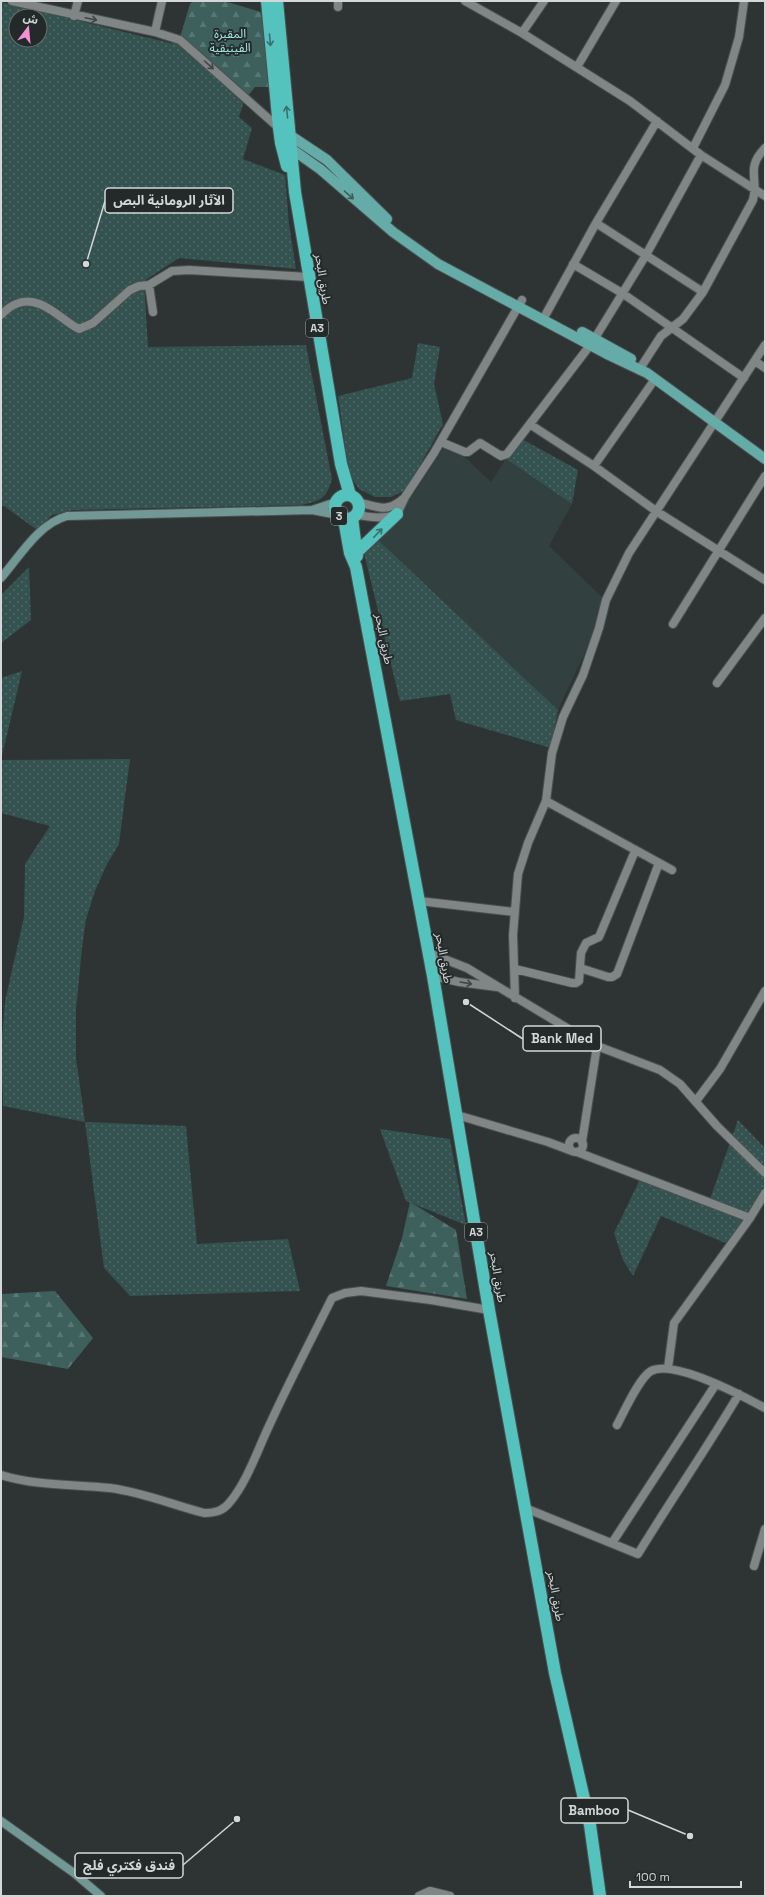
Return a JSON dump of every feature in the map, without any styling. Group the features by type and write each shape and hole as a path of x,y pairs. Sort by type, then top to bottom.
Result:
{"highway":[{"name":"طريق البحر","path":"267,1 279,128 287,142"},
{"name":"طريق البحر","path":"277,1 287,142 308,277 341,464 354,499"},
{"name":"طريق البحر","path":"337,501 341,464"},
{"name":"3","path":"341,497 354,499 359,510 348,517 336,511 337,501 341,497"},
{"path":"358,551 397,514"},
{"name":"طريق البحر","path":"348,517 358,551 356,567"},
{"name":"طريق البحر","path":"348,517 349,546 356,567 429,953 489,1310 555,1673 590,1825 600,1896"}],"main road":[{"path":"287,142 393,232 422,250 593,341"},
{"path":"520,303 546,314 646,372 765,459"},
{"path":"312,510 337,501"},
{"path":"1,578 39,532 56,519 67,516 312,510 348,517"},
{"path":"1,1821 74,1873 102,1896"}],"street":[{"path":"12,1 74,16 155,32 176,38 184,43 279,128"},
{"path":"74,16 78,1"},
{"path":"155,32 162,1"},
{"path":"465,1 478,4 630,101 701,155 765,196"},
{"path":"522,33 544,1"},
{"path":"577,67 616,1"},
{"path":"693,148 725,85 739,37 744,1"},
{"path":"546,314 596,223 657,121"},
{"path":"594,466 646,372 661,336 671,326 683,318 703,292 745,216 753,200 755,189 753,174 754,165 765,148"},
{"path":"440,442 465,452 468,452 480,443 504,456 531,425 593,341 646,255 701,155"},
{"path":"596,223 703,292"},
{"path":"573,264 622,293 744,378"},
{"path":"1,315 16,304 32,302 47,307 79,329 92,323 130,290 138,286 149,285 172,271 189,270 308,277"},
{"path":"149,285 153,312"},
{"path":"348,517 388,518 397,514 520,303"},
{"path":"515,998 513,935 518,874 528,843 546,801 554,745 563,717 583,675 599,628 606,600 629,553 765,345"},
{"path":"755,361 765,368"},
{"path":"531,425 594,466 719,552 765,580"},
{"path":"673,624 765,476"},
{"path":"354,499 380,508 389,508 396,505 406,497"},
{"path":"717,683 765,618"},
{"path":"546,801 672,870"},
{"path":"515,969 576,983 579,981 581,953 586,943 599,937 635,851"},
{"path":"580,968 608,977 612,977 616,974 659,863"},
{"path":"419,901 514,912"},
{"path":"429,953 467,968 597,1046 660,1070 680,1084 717,1126 765,1173"},
{"path":"433,976 459,982 499,987"},
{"path":"696,1101 720,1069 765,991"},
{"path":"574,1151 581,1149 578,1141 578,1128 584,1121 597,1046"},
{"path":"457,1115 574,1151 750,1218"},
{"path":"548,1142 578,1141 598,1160"},
{"path":"574,1151 569,1144 578,1141"},
{"path":"668,1368 674,1323 750,1218 765,1193"},
{"path":"1,1474 41,1483 109,1488 125,1491 204,1513 221,1511 232,1500 243,1480 289,1383 332,1298 345,1293 361,1291 431,1300 489,1310"},
{"path":"617,1425 641,1382 651,1371 668,1368 716,1384 765,1408"},
{"path":"612,1543 716,1384"},
{"path":"526,1508 638,1554 676,1493 707,1448 739,1394"},
{"path":"754,1566 765,1529"},
{"path":"419,1896 430,1891 450,1896"}],"shaded area":[{"path":"1,2 26,8 8,8 8,48 48,48 48,13 178,45 244,101 239,117 252,128 243,159 285,175 289,224 296,269 179,258 144,281 148,347 306,345 332,479 330,486 322,498 301,505 72,510 52,515 37,530 4,506 1,506"},
{"path":"418,343 440,347 434,384 443,424 406,490 391,497 375,497 359,489 349,474 338,396 412,378"},
{"path":"522,439 578,470 572,504 506,459"},
{"path":"448,441 491,482 506,459 572,504 549,546 605,600 604,612 558,710 374,536 417,489"},
{"path":"374,536 558,710 551,748 456,720 450,694 400,701 363,549"},
{"path":"29,567 31,620 1,643 1,595"},
{"path":"22,671 1,760 1,678"},
{"path":"130,759 119,844 106,866 95,891 86,919 82,948 76,1010 76,1058 85,1122 3,1106 1,1050 5,1001 24,917 25,864 50,826 1,813 1,760"},
{"path":"738,1120 765,1148 765,1186 730,1245 661,1216 633,1276 623,1260 614,1233 642,1175 710,1199"},
{"path":"85,1122 186,1126 197,1244 288,1239 300,1291 130,1296 104,1268"},
{"path":"380,1129 450,1139 466,1225 406,1201"}],"green space":[{"name":"المقبرة الفينيقية","path":"193,1 224,1 264,13 274,87 255,87 244,101 178,45 171,43 179,41 190,4"},
{"path":"410,1202 456,1230 467,1299 386,1286 402,1238"},
{"path":"55,1291 93,1338 68,1369 1,1357 1,1294"}],"place":[{"name":"الآثار الرومانية البص","path":"86,264"},
{"name":"Bank Med","path":"466,1002"},
{"name":"فندق فكتري فلج","path":"237,1819"},
{"name":"Bamboo","path":"690,1836"}]}
